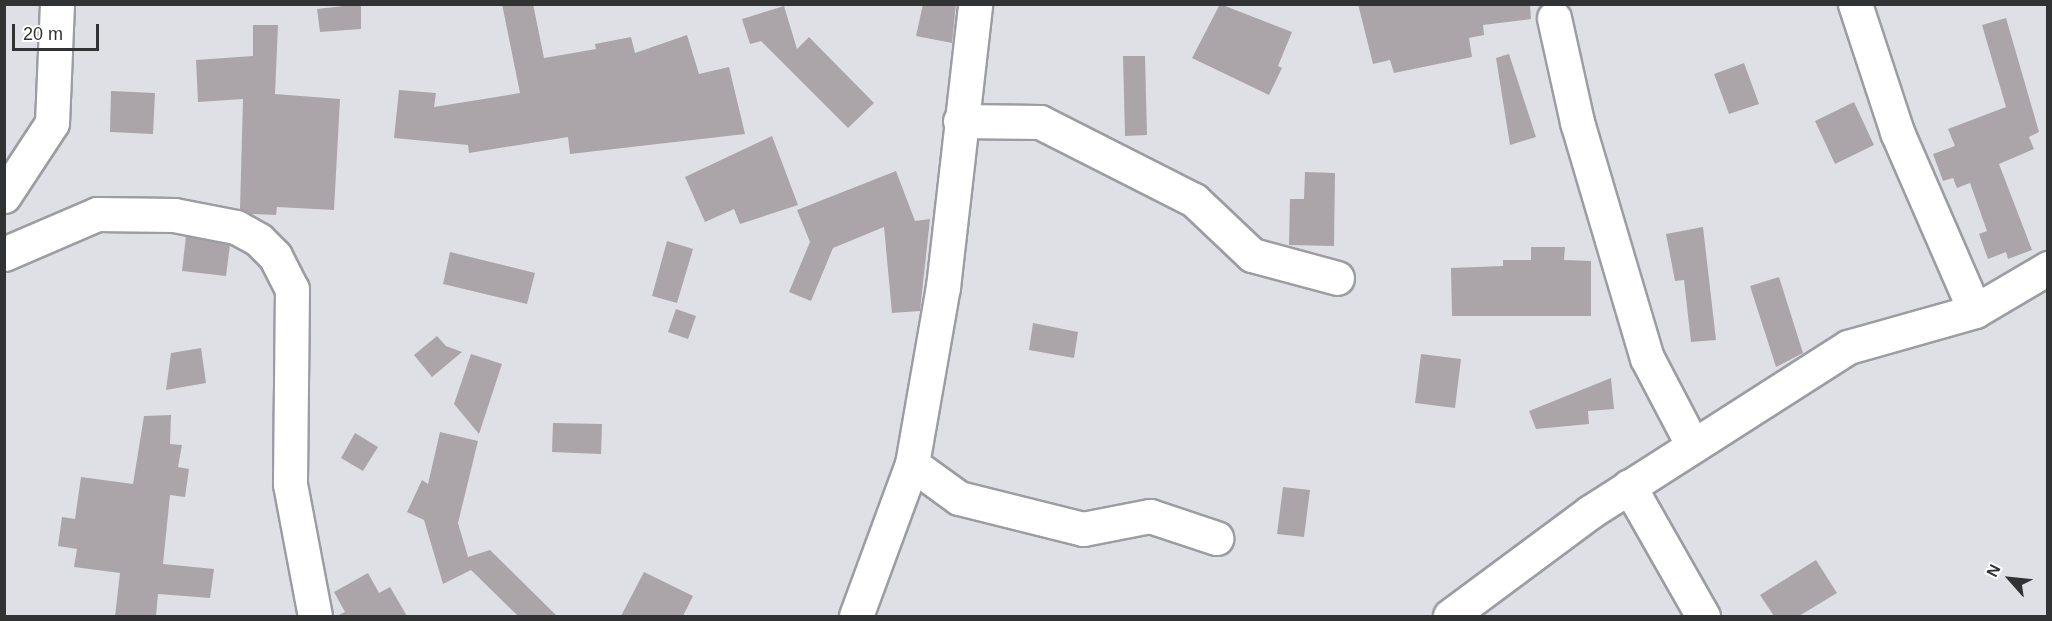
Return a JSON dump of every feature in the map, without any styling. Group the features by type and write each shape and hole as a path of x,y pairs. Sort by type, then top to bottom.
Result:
{"street":[{"path":"4,196 52,123 57,4"},
{"path":"856,616 912,464 943,287 975,4"},
{"path":"1855,4 1897,132 1975,311"},
{"path":"1554,18 1577,122 1647,358 1692,444"},
{"path":"960,121 1040,122 1194,200 1252,255 1337,278"},
{"path":"4,254 97,214 174,215 236,227 259,240 275,256 292,289 290,484 315,616"},
{"path":"1468,611 1629,486 1848,347 1975,311 2048,268"},
{"path":"912,464 959,498 1083,529 1150,516 1216,538"},
{"path":"1629,486 1703,616"}],"building":[{"path":"361,4 361,29 320,32 317,9"},
{"path":"502,4 533,4 544,58 596,49 595,44 631,37 635,53 687,35 699,74 729,67 745,134 570,154 568,137 469,153 468,145 394,138 399,90 436,93 434,107 520,93"},
{"path":"923,4 956,4 952,43 916,36"},
{"path":"1220,4 1292,32 1278,66 1282,68 1269,95 1192,58"},
{"path":"1358,4 1530,4 1531,19 1483,25 1484,35 1469,38 1472,57 1394,73 1390,60 1373,64"},
{"path":"784,6 797,49 809,37 874,103 848,128 761,41 750,44 742,19"},
{"path":"2006,18 2039,132 2029,137 2034,149 1999,164 2032,250 2008,259 2006,252 1988,259 1979,234 1987,231 1970,183 1957,188 1953,178 1943,181 1933,154 1955,146 1948,129 2006,107 1982,25"},
{"path":"253,25 278,25 275,94 340,99 334,210 277,207 276,215 251,214 240,209 243,99 198,102 196,60 253,56"},
{"path":"1509,54 1536,137 1510,145 1496,58"},
{"path":"1123,56 1145,56 1147,135 1125,136"},
{"path":"1744,63 1759,104 1729,114 1714,74"},
{"path":"111,91 155,93 153,134 110,132"},
{"path":"1854,102 1874,145 1835,164 1815,121"},
{"path":"772,136 798,205 740,224 734,209 705,222 685,177"},
{"path":"896,171 915,221 930,219 920,311 892,313 884,227 833,248 811,301 789,292 810,242 797,210"},
{"path":"1305,172 1335,173 1334,246 1289,245 1290,199 1304,199"},
{"path":"1703,227 1716,340 1691,342 1684,280 1675,281 1666,234"},
{"path":"186,236 230,245 226,276 182,271"},
{"path":"667,241 693,249 677,303 652,296"},
{"path":"1531,247 1565,247 1564,260 1591,261 1591,316 1452,316 1451,268 1503,266 1503,260 1531,260"},
{"path":"450,252 535,273 527,304 443,284"},
{"path":"1779,277 1803,353 1776,367 1750,286"},
{"path":"676,309 696,316 688,339 668,332"},
{"path":"1033,323 1078,332 1074,358 1029,350"},
{"path":"437,336 446,346 462,352 432,377 414,355"},
{"path":"201,348 206,383 166,390 171,353"},
{"path":"471,354 502,364 479,434 454,404"},
{"path":"1421,354 1461,359 1455,408 1415,403"},
{"path":"1611,378 1614,409 1588,411 1589,424 1536,429 1529,411"},
{"path":"171,415 170,444 182,445 178,467 189,469 185,497 170,495 163,564 214,569 210,598 158,594 156,616 115,616 120,573 74,567 77,549 58,546 62,517 75,519 81,477 133,484 144,416"},
{"path":"553,423 602,424 601,454 552,452"},
{"path":"440,432 478,441 458,523 468,557 490,550 557,616 518,616 471,570 443,584 424,520 407,512 422,480 428,484"},
{"path":"355,433 378,447 363,471 341,458"},
{"path":"1283,487 1310,490 1304,537 1277,534"},
{"path":"1816,560 1837,593 1799,616 1774,616 1760,595"},
{"path":"644,572 693,596 683,616 621,616"},
{"path":"368,573 379,593 390,587 407,616 337,616 345,612 334,592"}]}
